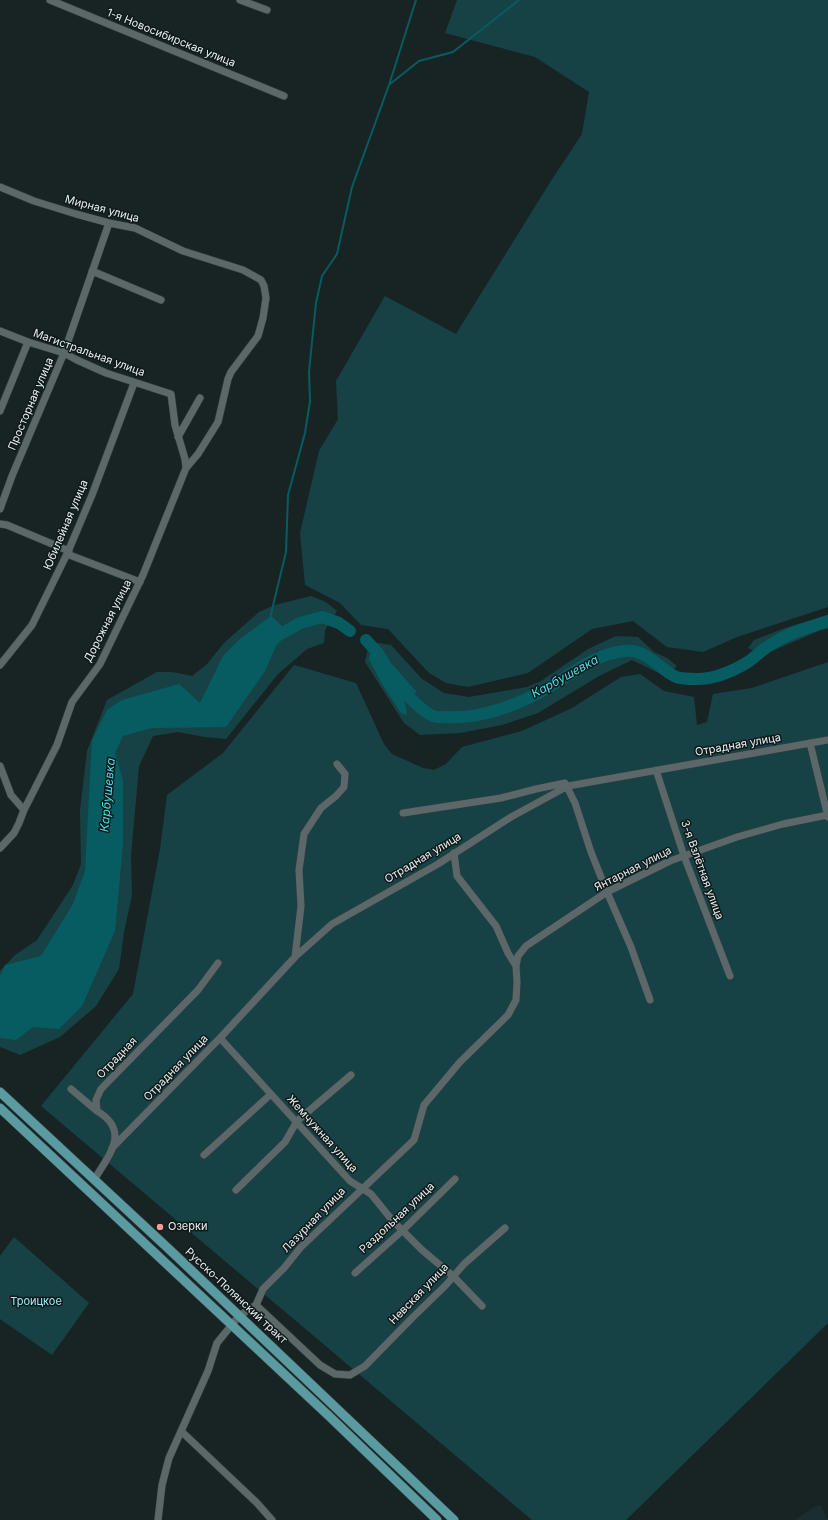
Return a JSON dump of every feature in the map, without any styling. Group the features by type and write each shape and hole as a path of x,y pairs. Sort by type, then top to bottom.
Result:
{"main road":[{"name":"Русско-Полянский тракт","path":"0,1092 454,1520"},
{"path":"0,1108 231,1324 437,1520"}],"street":[{"name":"1-я Новосибирская улица","path":"50,0 284,96"},
{"path":"240,0 267,10"},
{"name":"Мирная улица","path":"0,187 34,201 109,223 135,228 183,251 243,270 261,280 264,286 266,298 258,336 256,341 231,372 218,422 198,454 186,468"},
{"name":"Просторная улица","path":"0,508 64,353 109,223"},
{"path":"92,271 160,300"},
{"name":"Магистральная улица","path":"0,331 28,342 64,353 106,373 171,394 178,437"},
{"path":"0,411 28,342"},
{"name":"Юбилейная улица","path":"0,665 32,625 68,552 92,496 134,382"},
{"path":"186,468 186,459 178,437 200,398"},
{"name":"Дорожная улица","path":"0,848 14,833 57,745 72,702 100,664 140,582 186,468"},
{"path":"0,524 7,525 140,582"},
{"name":"Отрадная улица","path":"112,1148 220,1038 295,957 332,924 454,853 512,817 568,786 828,740"},
{"path":"810,743 828,816"},
{"path":"295,957 301,906 299,870 304,834 321,808 336,796 344,787 345,774 337,764"},
{"path":"0,766 11,795 24,810"},
{"name":"3-я Взлётная улица","path":"656,770 684,856 730,976"},
{"path":"403,813 501,798 565,783 568,786 575,803 591,852 631,948 650,1000"},
{"name":"Янтарная улица","path":"516,966 518,956 526,946 607,892 670,861 783,824 828,816"},
{"path":"454,853 457,876 496,926 508,953 516,966"},
{"name":"Отрадная","path":"97,1111 96,1100 101,1089 198,990 218,963"},
{"name":"Лазурная улица","path":"256,1305 263,1289 284,1268 301,1247 414,1140 424,1105 460,1062 508,1014 516,1000 516,966"},
{"name":"Жемчужная улица","path":"220,1038 350,1181 371,1194 392,1220 426,1254 453,1276 482,1306"},
{"path":"236,1190 286,1142 297,1121 351,1075"},
{"path":"72,1089 97,1111 104,1115 113,1125 116,1132 112,1148 94,1180"},
{"path":"204,1155 271,1094"},
{"name":"Раздольная улица","path":"354,1273 403,1230 455,1179"},
{"name":"Невская улица","path":"256,1305 320,1365 336,1374 350,1375 365,1366 446,1285 464,1264 505,1228"},
{"path":"158,1520 162,1485 169,1458 208,1371 217,1343 238,1316 256,1305"},
{"path":"181,1431 257,1503 272,1520"}],"shaded area":[{"path":"817,1505 821,1506 828,1520 795,1520"}],"green space":[{"path":"457,0 828,0 828,607 737,637 703,652 667,647 633,621 592,629 528,673 468,687 446,683 429,673 388,629 361,625 340,603 305,585 300,533 319,451 338,419 336,381 385,296 456,334 549,184 582,134 589,92 535,57 445,33"},
{"path":"311,596 326,602 337,611 325,630 324,643 307,649 278,674 226,739 178,732 153,736 139,766 131,856 132,895 124,932 119,969 96,1006 60,1037 20,1055 0,1047 0,971 15,955 37,940 73,885 81,864 80,810 87,751 107,700 157,672 172,672 192,676 207,664 224,643 259,612 275,605"},
{"path":"828,615 828,629 821,630 772,651 757,652 748,648 754,640 788,627"},
{"path":"616,636 638,637 654,652 667,658 677,666 665,676 632,660 599,676 538,713 502,725 460,733 420,735 404,723 365,662 368,648 378,643 391,645 422,679 444,693 469,697 527,687 541,681 588,649"},
{"path":"828,662 828,1323 626,1520 532,1520 41,1106 133,994 160,849 167,795 223,753 294,665 356,683 384,744 392,754 423,768 434,770 446,764 462,747 522,731 572,708 621,677 640,674 664,691 694,697 697,725 707,722 713,694 752,688"},
{"name":"Троицкое","path":"14,1237 89,1303 52,1355 0,1319 0,1256"}],"water":[{"path":"271,616 284,628 265,671 226,727 152,728 123,736 115,753 123,781 123,844 115,931 82,1006 59,1029 33,1027 16,1040 0,1038 0,976 5,965 41,956 73,904 85,871 92,740 107,710 122,700 179,684 200,703 223,656 240,639"},
{"path":"371,650 381,652 417,692 404,699 407,715 401,713 382,684 369,659"}],"waterway":[{"path":"270,618 286,552 288,495 305,433 310,401 309,372 316,303 322,276 337,254 352,187 389,85 416,0"},
{"path":"390,84 419,61 453,52 519,0"},
{"name":"Карбушевка","path":"270,643 277,636 300,623 322,617 339,623 350,631"},
{"name":"Карбушевка","path":"398,684 414,702 424,711 433,716 462,717 476,715 518,703 544,690 588,663 606,655 624,651 639,653 652,660 676,677 686,679 703,679 717,676 748,662 763,650 785,637 828,621"},
{"name":"Карбушевка","path":"366,640 378,653 384,663"}],"place":[{"name":"Озерки","path":"160,1227"}]}
